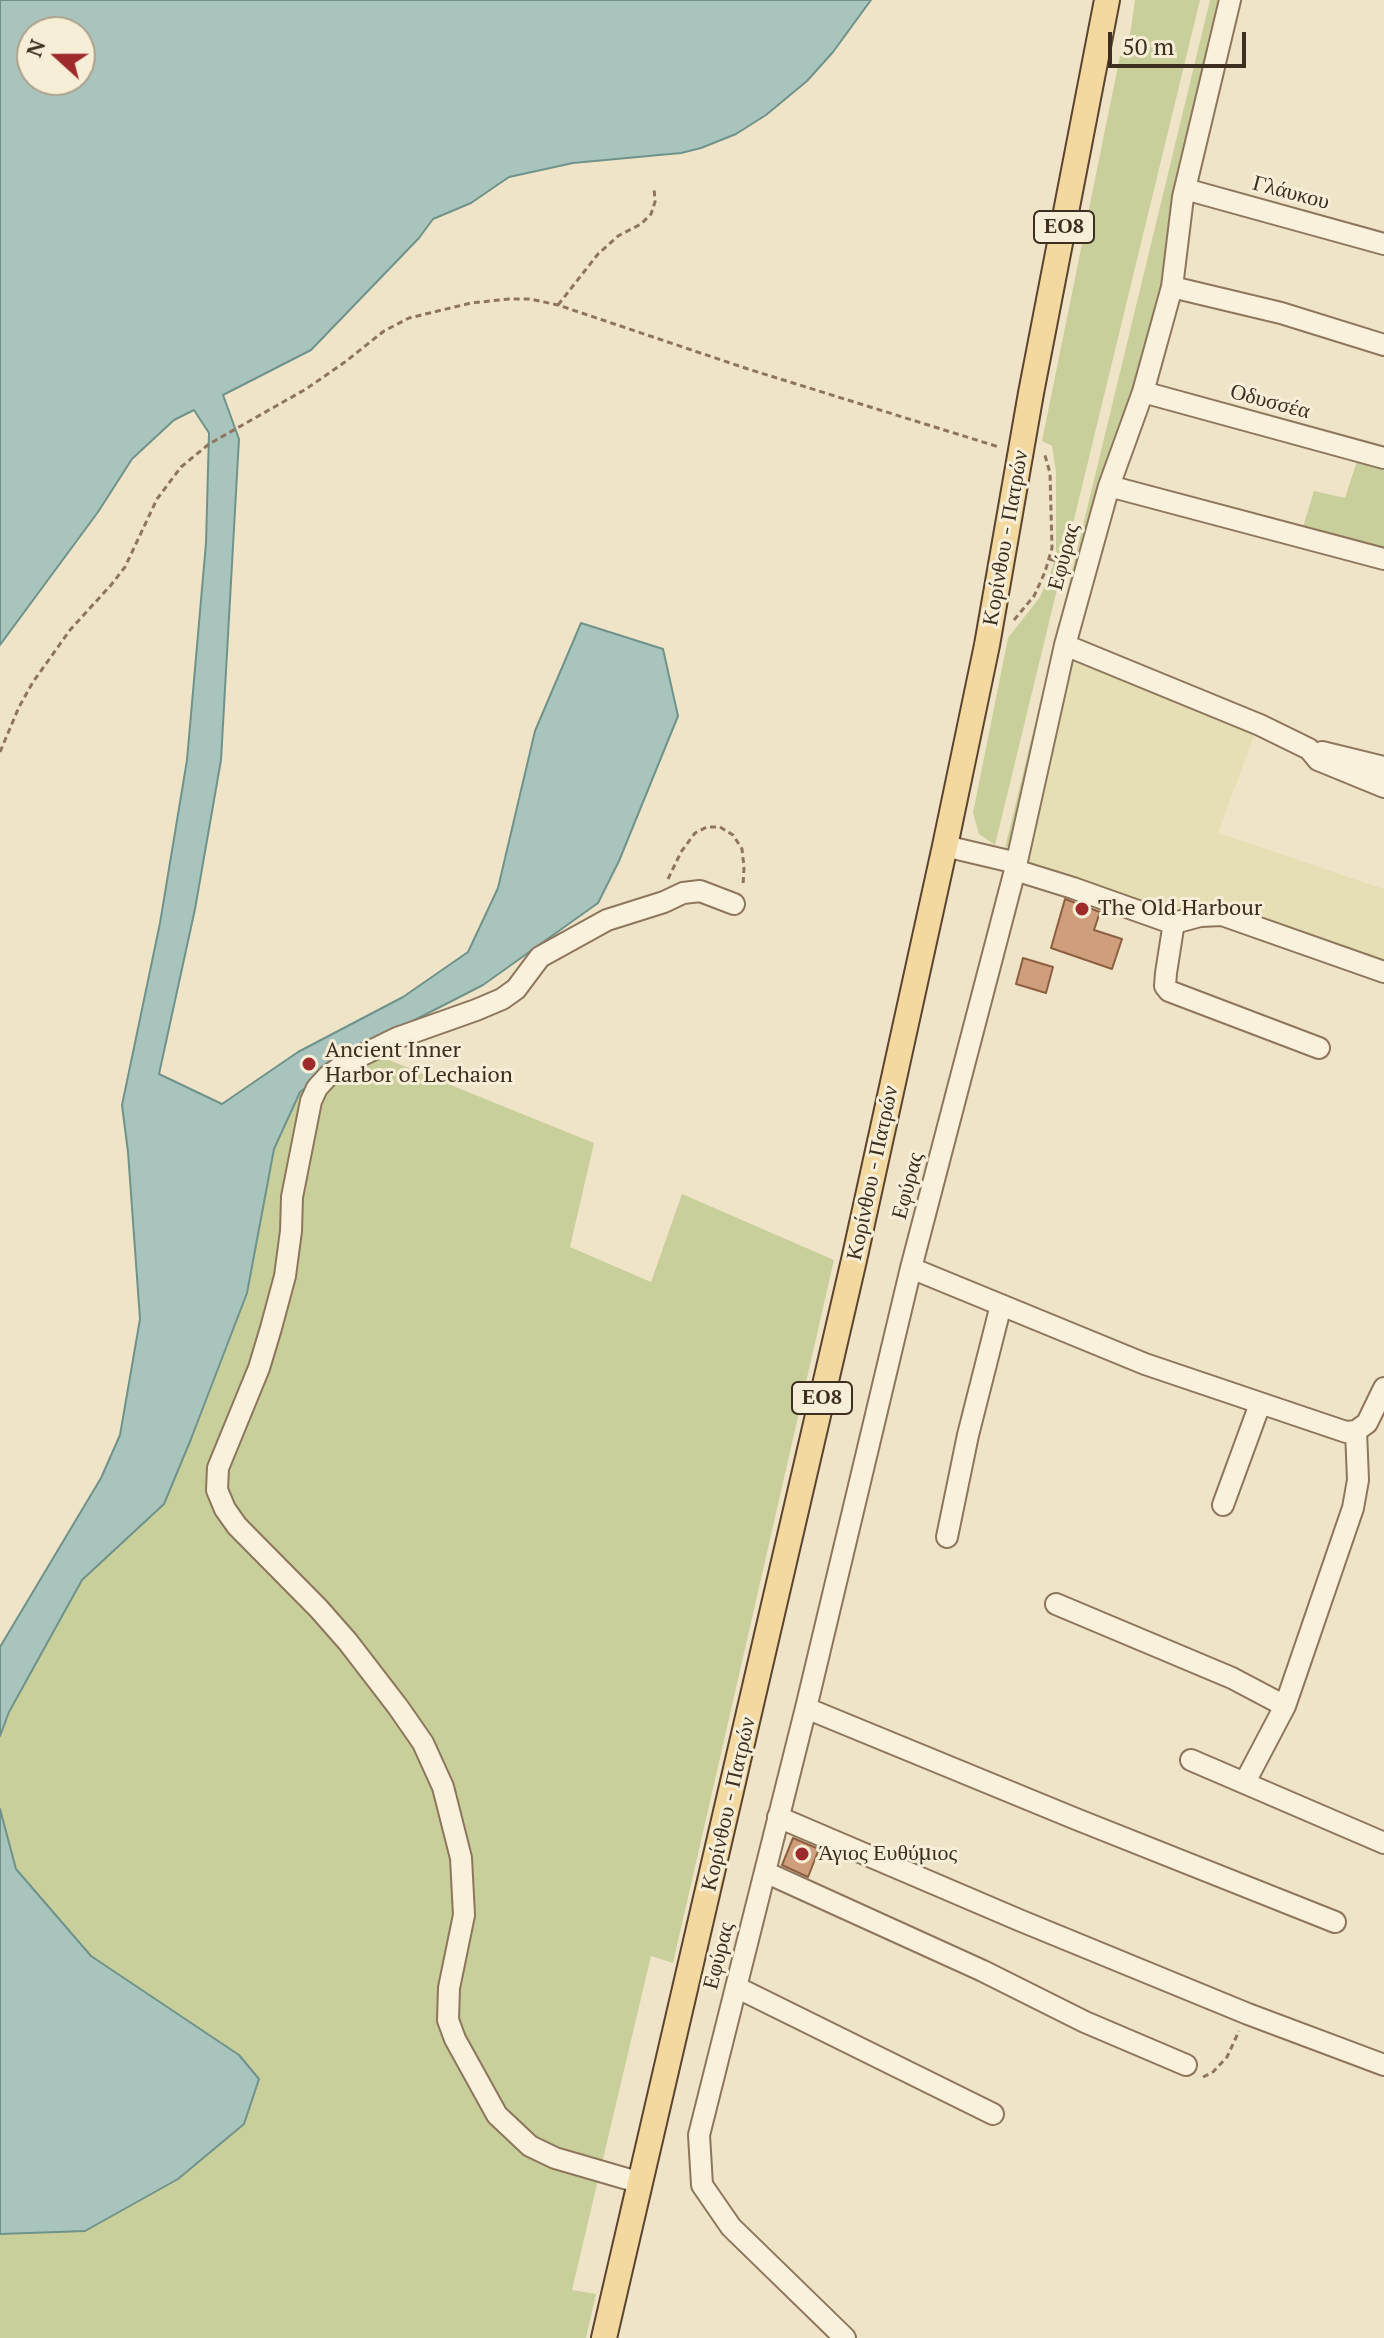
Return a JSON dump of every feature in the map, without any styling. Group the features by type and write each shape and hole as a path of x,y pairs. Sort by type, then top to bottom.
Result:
{"main road":[{"name":"Κορίνθου - Πατρών","path":"604,2338 847,1291 945,846 987,645 1107,0"}],"street":[{"name":"Εφύρας","path":"845,2338 731,2227 702,2185 699,2135 806,1708 911,1268 1016,867 1065,645 1109,486 1143,392 1172,287 1185,189 1230,0"},
{"name":"Γλάυκου","path":"1185,189 1384,244"},
{"path":"1172,287 1281,313 1384,345"},
{"name":"Οδυσσέα","path":"1143,392 1384,458"},
{"path":"1109,486 1384,559"},
{"path":"1065,645 1260,725 1309,749 1384,767"},
{"path":"1309,749 1318,760 1384,787"},
{"path":"945,846 1016,867 1166,921 1222,915 1384,972"},
{"path":"641,2183 577,2166 530,2146 497,2115 455,2039 448,2020 449,1988 464,1915 461,1858 443,1787 415,1731 348,1642 231,1518 217,1490 218,1468 259,1368 285,1276 292,1197 311,1101 317,1088 346,1063 397,1038 502,999 516,989 540,957 607,920 683,893 700,891 734,904"},
{"path":"1174,922 1165,986 1169,991 1319,1048"},
{"path":"911,1268 1145,1364 1346,1432 1356,1431 1367,1423 1384,1388"},
{"path":"947,1537 968,1435 1001,1305"},
{"path":"1223,1505 1260,1404"},
{"path":"1245,1782 1285,1706 1353,1508 1358,1480 1356,1431"},
{"path":"1056,1604 1232,1678 1285,1706"},
{"path":"806,1708 1335,1922"},
{"path":"1191,1760 1384,1843"},
{"path":"778,1817 1248,2014 1384,2065"},
{"path":"765,1872 983,1971 1085,2022 1186,2065"},
{"path":"736,1987 993,2114"}],"path":[{"path":"558,305 598,254 651,214 655,202 654,187"},
{"path":"0,752 19,707 42,669 70,630 125,567 168,480 193,456 306,389 384,331 409,318 484,301 530,299 558,305 748,369 1022,446 1041,448 1046,454 1050,473 1052,548 1034,596 1014,620"},
{"path":"665,883 695,833 707,827 720,827 733,835 742,849 743,886 734,904"},
{"path":"1186,2065 1199,2079 1213,2072 1227,2057 1248,2014"}],"shaded area":[{"path":"1074,657 1255,733 1218,833 1384,889 1384,963 1244,913 1168,915 1025,864"}],"green space":[{"path":"1135,0 1200,0 995,845 979,834 973,813 1008,638 1040,597 1056,553 1056,472 1052,446 1042,441 1121,51 1130,35"},
{"path":"1210,0 1221,0 1156,317 1013,844 1005,848"},
{"path":"1357,461 1384,469 1384,552 1302,530 1314,491 1345,498"},
{"path":"354,1051 389,1060 594,1143 570,1247 651,1282 682,1194 834,1260 673,1963 651,1956 572,2290 596,2294 586,2338 0,2338 0,2234 85,2231 258,2080 239,2055 91,1957 16,1869 0,1809 0,1736 9,1712 82,1580 164,1504 247,1293 274,1149 300,1092"}],"water":[{"path":"0,0 871,0 833,52 807,81 766,115 736,134 681,153 573,163 509,177 471,203 433,219 419,238 311,350 223,395 239,439 221,760 195,909 159,1074 222,1104 298,1052 403,997 468,952 498,888 535,731 581,623 663,649 678,716 619,861 598,903 483,985 354,1051 300,1092 274,1149 247,1293 164,1504 82,1580 9,1712 0,1736 0,1647 101,1478 120,1435 140,1319 122,1105 160,923 187,760 206,543 209,433 194,410 174,420 132,459 98,512 0,645"},
{"path":"0,1809 16,1869 91,1956 239,2055 259,2079 244,2124 178,2179 85,2231 0,2234"}],"building":[{"path":"1065,899 1100,912 1094,930 1122,939 1112,969 1051,948"},
{"path":"1023,958 1053,967 1046,993 1016,984"},
{"path":"793,1838 819,1849 808,1877 782,1865"}],"place":[{"name":"The Old Harbour","path":"1082,909"},
{"name":"Ancient Inner Harbor of Lechaion","path":"309,1064"},
{"name":"Άγιος Ευθύμιος","path":"802,1854"}]}
